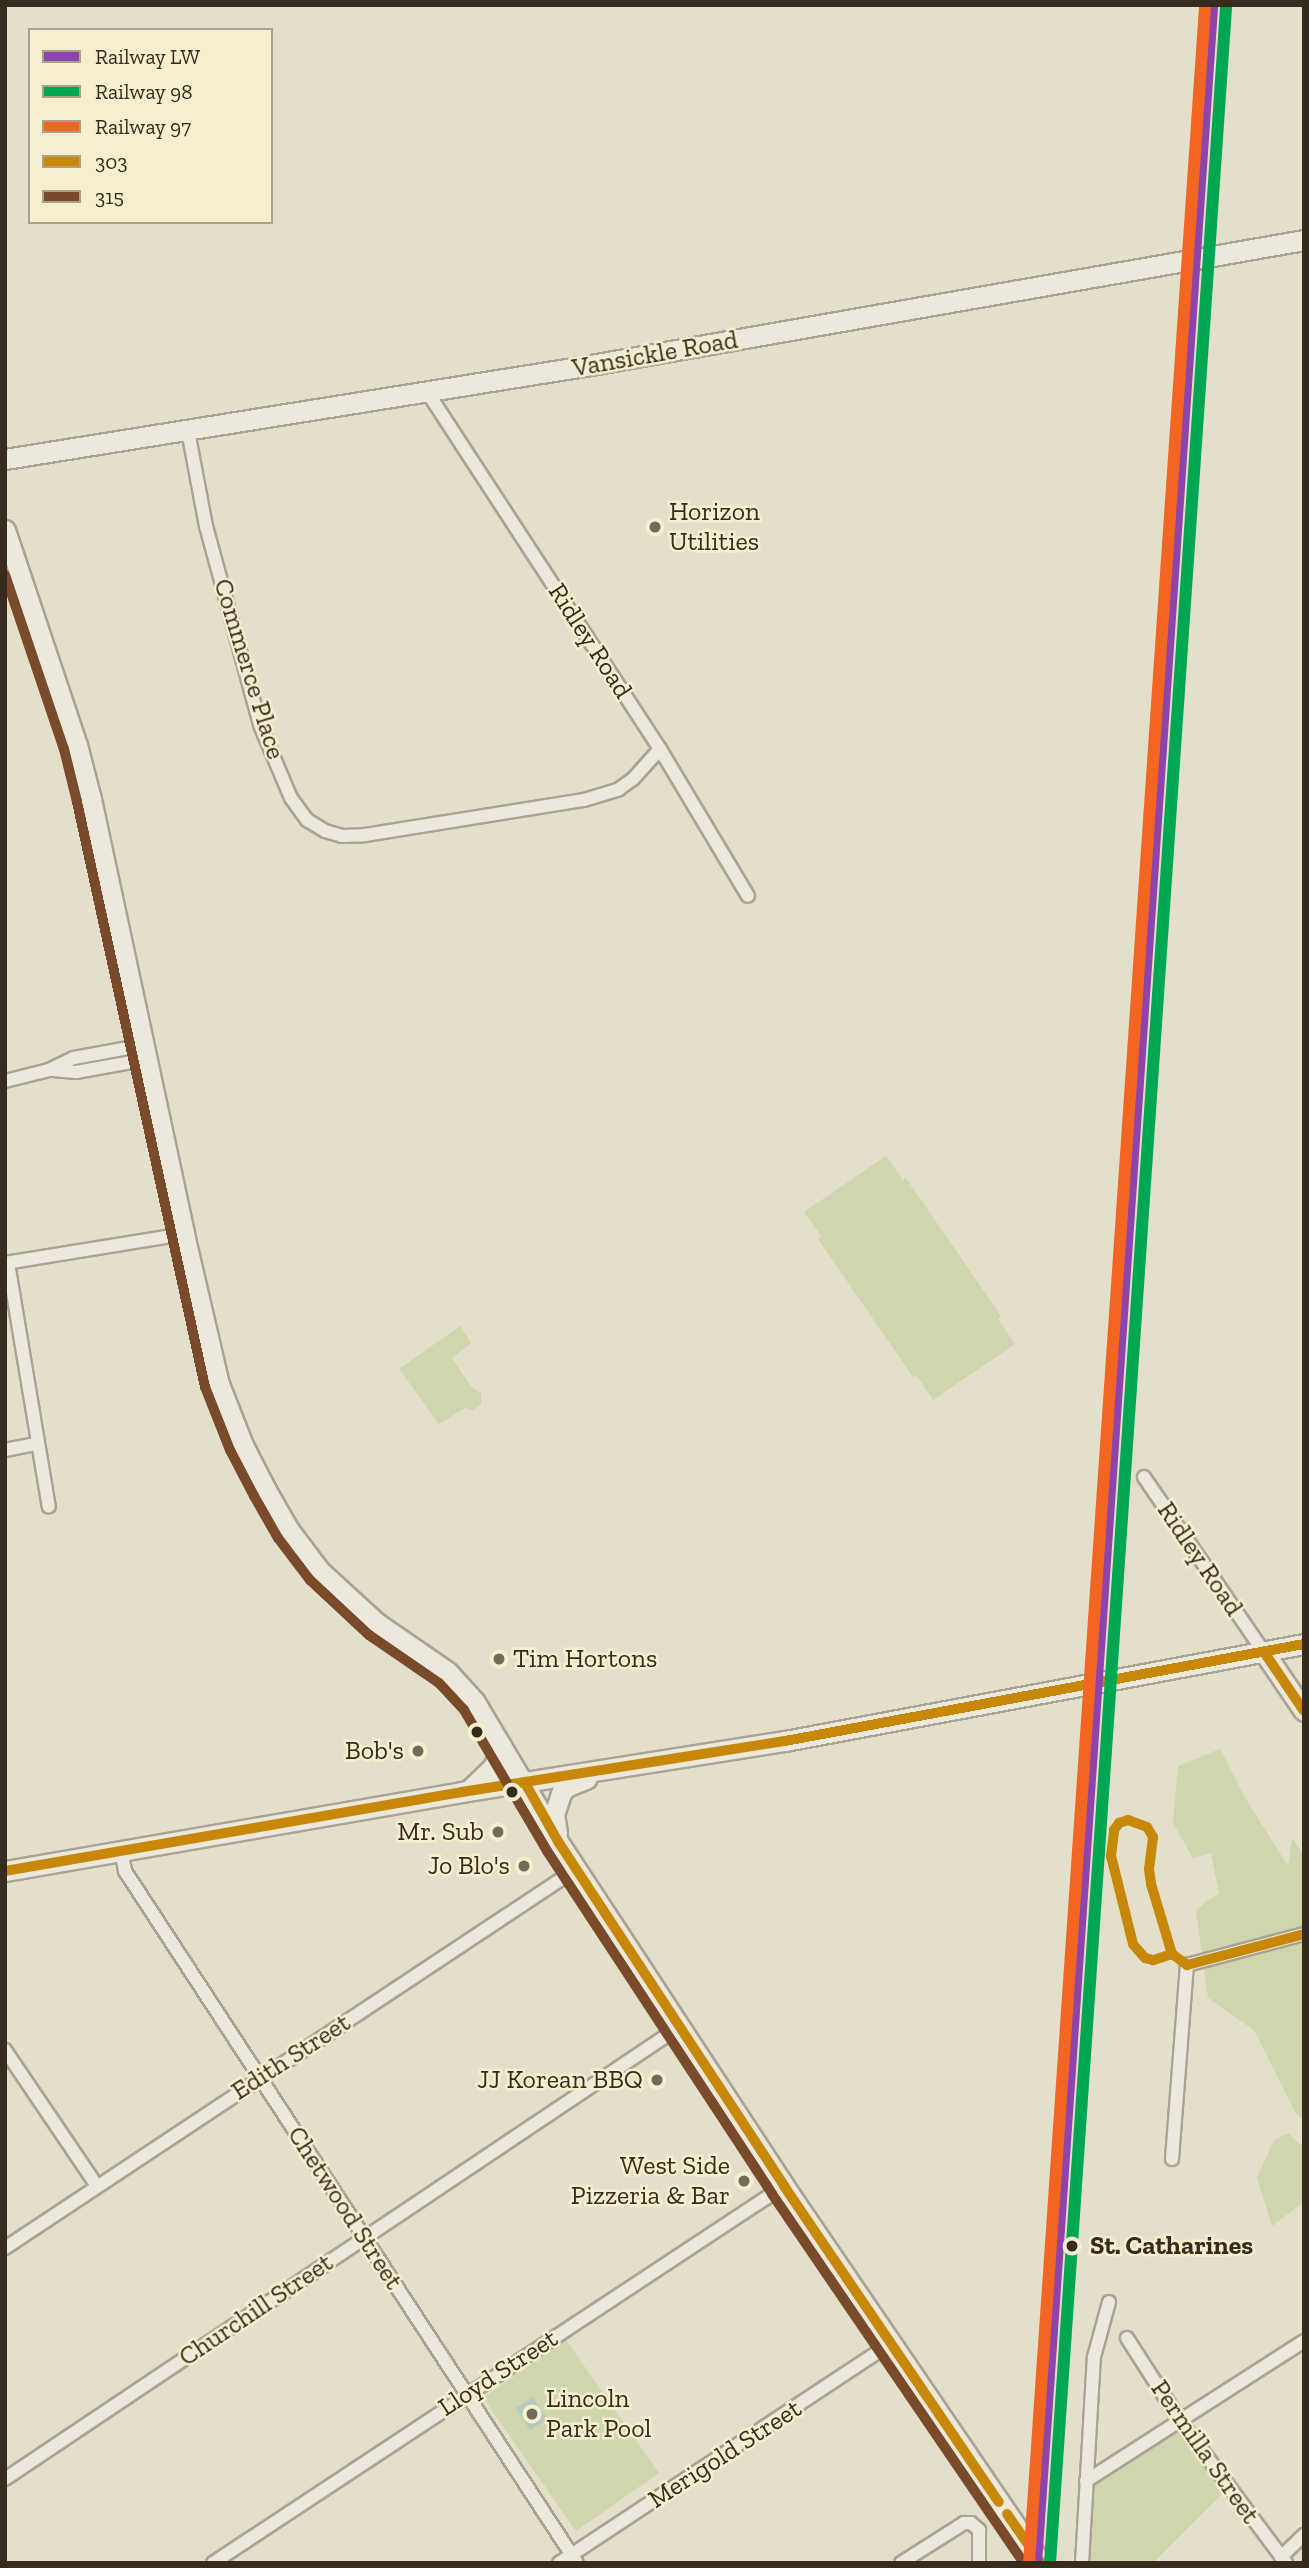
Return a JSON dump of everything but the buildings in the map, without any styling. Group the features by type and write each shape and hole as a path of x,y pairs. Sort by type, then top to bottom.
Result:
{"main road":[{"name":"Vansickle Road","path":"5,459 585,366 1304,240"},
{"path":"5,530 77,745 219,1384 243,1444 289,1530 320,1571 377,1623 448,1672 475,1702 559,1843 890,2344 1041,2563"},
{"path":"5,1871 468,1791 898,1721 1304,1644"},
{"name":"Ridley Road","path":"1264,1652 1304,1711"},
{"path":"468,1791 494,1766 501,1745"},
{"path":"559,1843 554,1815 561,1793 566,1787 613,1768"}],"street":[{"name":"Ridley Road","path":"426,390 660,749 748,896"},
{"name":"Commerce Place","path":"188,431 206,526 260,725 291,798 307,820 325,831 342,836 365,835 584,800 619,789 633,779 660,749"},
{"path":"5,1081 49,1070 74,1058 147,1052"},
{"path":"49,1507 7,1263 184,1234"},
{"path":"5,1450 37,1444"},
{"name":"Ridley Road","path":"1144,1477 1264,1652"},
{"name":"Chetwood Street","path":"121,1850 125,1871 574,2559"},
{"name":"Edith Street","path":"5,2248 259,2077 578,1868"},
{"path":"1172,2159 1187,1965 1304,1934"},
{"name":"Churchill Street","path":"5,2479 681,2026"},
{"path":"5,2050 97,2186"},
{"name":"Lloyd Street","path":"213,2563 466,2393 785,2186"},
{"path":"1082,2563 1094,2357 1109,2302"},
{"name":"Permilla Street","path":"1126,2338 1181,2422 1284,2560"},
{"path":"1086,2482 1304,2341"},
{"name":"Merigold Street","path":"559,2563 574,2559 890,2344"},
{"path":"901,2563 964,2523 977,2526 979,2563"},
{"path":"1284,2560 1304,2535"}],"green space":[{"path":"886,1156 903,1180 906,1178 1001,1316 998,1319 1015,1344 933,1400 916,1375 913,1377 818,1239 821,1236 804,1212"},
{"path":"460,1326 471,1343 452,1358 470,1385 481,1394 481,1404 473,1410 465,1408 439,1424 399,1369"},
{"path":"1220,1749 1244,1796 1288,1866 1292,1838 1304,1855 1304,2119 1296,2114 1254,2030 1208,1998 1196,1911 1219,1894 1211,1853 1193,1858 1173,1823 1178,1766"},
{"path":"1289,2133 1300,2145 1304,2144 1304,2202 1272,2226 1257,2178 1274,2140"},
{"path":"566,2340 659,2473 576,2531 483,2398"},
{"path":"1181,2430 1226,2490 1153,2563 1089,2563 1094,2485"}],"shaded area":[{"path":"533,2397 547,2419 530,2430 516,2408"}],"rail line":[{"name":"97","path":"1029,2563 1205,5"},
{"name":"LW","path":"1036,2563 1212,5"},
{"name":"98","path":"1050,2563 1226,6"}],"transit line":[{"name":"315","path":"5,575 64,749 205,1387 230,1450 278,1538 310,1580 369,1635 439,1683 464,1710 547,1851 772,2194 1024,2563"},
{"name":"303","path":"5,1871 462,1792 785,1741 1304,1644"},
{"name":"303","path":"1264,1652 1304,1711"},
{"name":"303","path":"525,1783 559,1843 784,2186 999,2502"},
{"name":"303","path":"1128,1820 1147,1827 1153,1837 1149,1869 1151,1884 1172,1954 1153,1960 1145,1958 1133,1944 1111,1856 1114,1830 1119,1823 1128,1820"},
{"name":"303","path":"1172,1954 1187,1965 1304,1934"},
{"name":"303","path":"1007,2514 1041,2563"}],"place":[{"name":"Horizon Utilities","path":"655,527"},
{"name":"Tim Hortons","path":"499,1659"},
{"name":"Bob's","path":"418,1751"},
{"name":"Mr. Sub","path":"498,1832"},
{"name":"Jo Blo's","path":"524,1866"},
{"name":"JJ Korean BBQ","path":"657,2080"},
{"name":"West Side Pizzeria & Bar","path":"744,2181"},
{"name":"St. Catharines","path":"1072,2246"},
{"name":"Lincoln Park Pool","path":"532,2414"}]}
